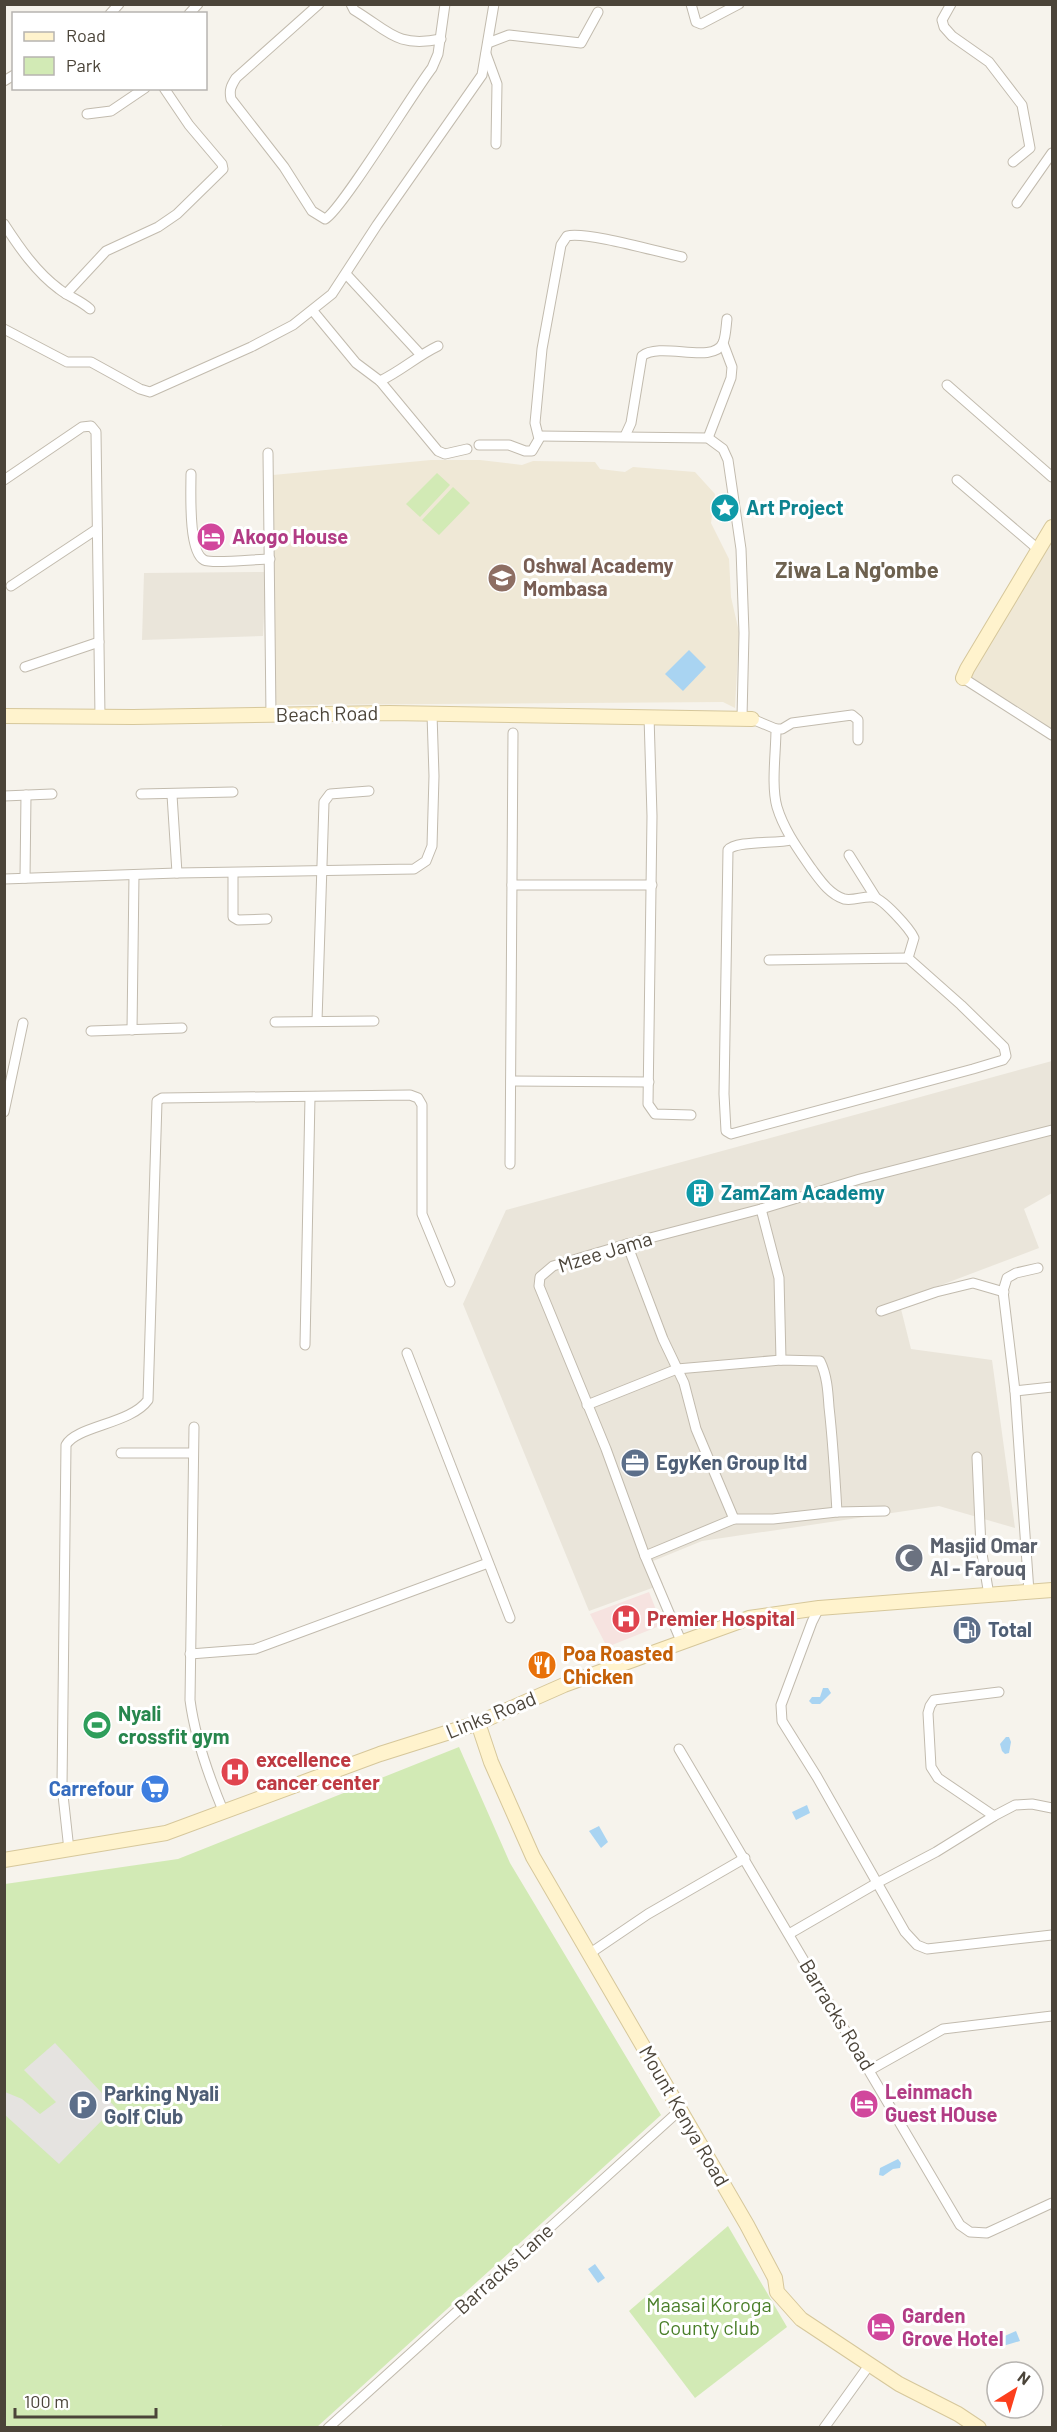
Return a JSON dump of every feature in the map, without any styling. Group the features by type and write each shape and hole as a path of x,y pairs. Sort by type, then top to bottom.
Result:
{"main road":[{"path":"963,678 1053,527"},
{"name":"Beach Road","path":"4,716 432,714 747,718"},
{"name":"Links Road","path":"4,1860 166,1833 380,1754 478,1724 564,1685 749,1618 819,1608 1053,1590"},
{"name":"Mount Kenya Road","path":"478,1724 490,1762 533,1857 681,2110 775,2278 777,2292 801,2319 899,2384 979,2427"}],"street":[{"path":"319,4 236,78 229,93 231,99 284,167 301,196 321,218 328,218 332,214 432,68 438,54 445,4"},
{"path":"351,4 354,10 388,34 403,41 441,39"},
{"path":"4,329 67,362 91,362 140,389 150,392 251,347 293,325 332,294 377,225 482,75 494,4"},
{"path":"691,4 696,21 701,24 739,4"},
{"path":"951,4 942,20 944,27 952,36 989,62 1024,109 1030,148 1013,162"},
{"path":"488,43 509,35 581,43 598,12"},
{"path":"486,54 497,84 496,144"},
{"path":"87,114 111,111 142,90"},
{"path":"66,294 106,251 158,227 177,214 223,169 222,164 189,124 165,90"},
{"path":"1017,203 1053,153"},
{"path":"4,224 24,253 52,284 82,301 90,309"},
{"path":"479,445 508,445 529,451 535,448 538,436 535,423 542,349 552,288 561,245 565,238 573,235 603,239 682,257"},
{"path":"346,274 420,354"},
{"path":"313,311 356,363 380,381 438,451 445,454 467,449"},
{"path":"624,436 631,423 642,356 655,350 707,352 718,349 723,343 728,319"},
{"path":"708,438 731,378 731,360 723,343"},
{"path":"380,381 400,370 420,354 438,346"},
{"path":"947,385 1053,477"},
{"path":"4,480 82,427 91,426 96,432 100,716"},
{"path":"538,436 708,438 723,448 728,460 741,549 747,718 782,729 792,723 852,715 858,720 858,740"},
{"path":"268,453 271,715"},
{"path":"191,474 194,541 199,556 208,561 270,559"},
{"path":"957,480 1039,550"},
{"path":"11,586 97,529"},
{"path":"24,667 99,642"},
{"path":"963,678 1053,735"},
{"path":"4,879 177,873 411,871 426,861 433,834 432,714"},
{"path":"649,716 652,885 648,1104 653,1113 691,1115"},
{"path":"776,729 775,796 777,807 792,840 822,883 836,894 849,900 876,898"},
{"path":"510,1164 513,733"},
{"path":"317,1021 325,799 335,793 369,791"},
{"path":"141,794 233,792"},
{"path":"4,796 52,794"},
{"path":"26,795 26,878"},
{"path":"172,795 177,873"},
{"path":"769,960 908,958 1004,1047 1007,1051 1005,1058 973,1069 771,1124 731,1134 726,1131 724,1094 728,850 733,845 792,840"},
{"path":"849,855 876,898 912,934 914,942 908,958"},
{"path":"233,873 233,917 238,920 267,919"},
{"path":"132,1030 134,875"},
{"path":"512,885 652,885"},
{"path":"275,1022 374,1021"},
{"path":"4,1112 22,1023"},
{"path":"91,1031 182,1028"},
{"path":"511,1081 649,1082"},
{"path":"69,1850 62,1786 66,1445 77,1436 130,1415 148,1400 156,1103 162,1098 410,1095 421,1101 423,1138 420,1205 450,1281"},
{"path":"305,1345 310,1097"},
{"name":"Mzee Jama","path":"681,1641 645,1556 538,1281 543,1272 553,1266 627,1244 761,1209 860,1179 1053,1130"},
{"path":"761,1209 778,1278 781,1360"},
{"path":"627,1244 663,1339 684,1383 696,1429 734,1520"},
{"path":"1029,1592 1015,1391 1004,1292 1007,1278 1016,1273 1038,1268"},
{"path":"881,1311 936,1292 973,1283 1004,1292"},
{"path":"407,1353 510,1618"},
{"path":"587,1405 677,1369 781,1360 814,1359 820,1361 823,1367 834,1452 837,1512"},
{"path":"1015,1391 1053,1387"},
{"path":"194,1427 190,1700 211,1783 224,1813"},
{"path":"121,1453 192,1453"},
{"path":"977,1457 981,1548 989,1595"},
{"path":"645,1556 734,1520 773,1519 837,1512 885,1511"},
{"path":"190,1654 255,1649 488,1563"},
{"path":"819,1608 786,1692 781,1714 785,1726 818,1777 905,1932 917,1945 927,1949 1053,1935"},
{"path":"994,1816 934,1773 931,1767 928,1713 934,1700 999,1692"},
{"name":"Barracks Road","path":"679,1749 870,2070 955,2219 965,2229 977,2234 987,2233 1053,2203"},
{"path":"789,1934 936,1852 994,1816 1020,1804 1053,1808"},
{"path":"589,1954 648,1914 745,1858"},
{"path":"870,2070 943,2030 1053,2016"},
{"name":"Barracks Lane","path":"328,2427 681,2110"},
{"path":"824,2427 870,2364"}],"shaded area":[{"name":"Oshwal Academy Mombasa","path":"431,460 480,460 522,465 533,461 595,462 600,469 625,472 633,467 695,472 715,494 711,523 729,559 731,597 739,632 735,708 723,702 275,705 273,475"},
{"path":"1052,540 1052,734 968,679"},
{"path":"266,572 263,636 142,640 144,573"},
{"path":"1052,1061 1052,1193 1024,1209 1039,1248 899,1301 911,1349 992,1360 1015,1528 939,1506 702,1541 653,1561 663,1584 589,1611 463,1304 506,1210"},
{"name":"Premier Hospital","path":"649,1592 662,1625 607,1647 590,1614"},
{"name":"Parking Nyali Golf Club","path":"55,2043 115,2107 59,2164 4,2114 5,2092 22,2099 40,2114 56,2102 24,2070"}],"green space":[{"path":"437,473 450,485 420,517 406,504"},
{"path":"453,487 470,503 439,535 422,520"},
{"path":"459,1747 510,1863 661,2115 317,2427 223,2428 221,2425 219,2428 5,2427 5,1884 178,1859"},
{"name":"Maasai Koroga County club","path":"728,2226 787,2327 695,2398 629,2311"}],"water":[{"path":"689,650 706,667 683,691 665,674"},
{"path":"823,1688 828,1688 831,1693 820,1704 812,1704 809,1701 812,1697 820,1697"},
{"path":"1006,1737 1009,1737 1011,1742 1009,1753 1005,1754 1000,1744"},
{"path":"807,1805 810,1813 796,1820 792,1812"},
{"path":"599,1826 608,1842 601,1848 589,1831"},
{"path":"898,2159 901,2163 900,2168 893,2169 883,2176 879,2175 880,2168"},
{"path":"595,2264 605,2278 598,2283 588,2269"},
{"path":"1016,2331 1020,2341 1003,2346 1000,2338"}],"place":[{"name":"Art Project","path":"725,508"},
{"name":"Akogo House","path":"211,537"},
{"name":"Oshwal Academy Mombasa","path":"502,578"},
{"name":"ZamZam Academy","path":"700,1193"},
{"name":"EgyKen Group ltd","path":"635,1463"},
{"name":"Masjid Omar Al - Farouq","path":"909,1558"},
{"name":"Premier Hospital","path":"626,1619"},
{"name":"Total","path":"967,1630"},
{"name":"Poa Roasted Chicken","path":"542,1665"},
{"name":"Nyali crossfit gym","path":"97,1725"},
{"name":"excellence cancer center","path":"235,1772"},
{"name":"Carrefour","path":"155,1789"},
{"name":"Leinmach Guest HOuse","path":"864,2104"},
{"name":"Parking Nyali Golf Club","path":"83,2105"},
{"name":"Garden Grove Hotel","path":"881,2327"}],"district":[{"name":"Ziwa La Ng'ombe","path":"857,570"}]}
